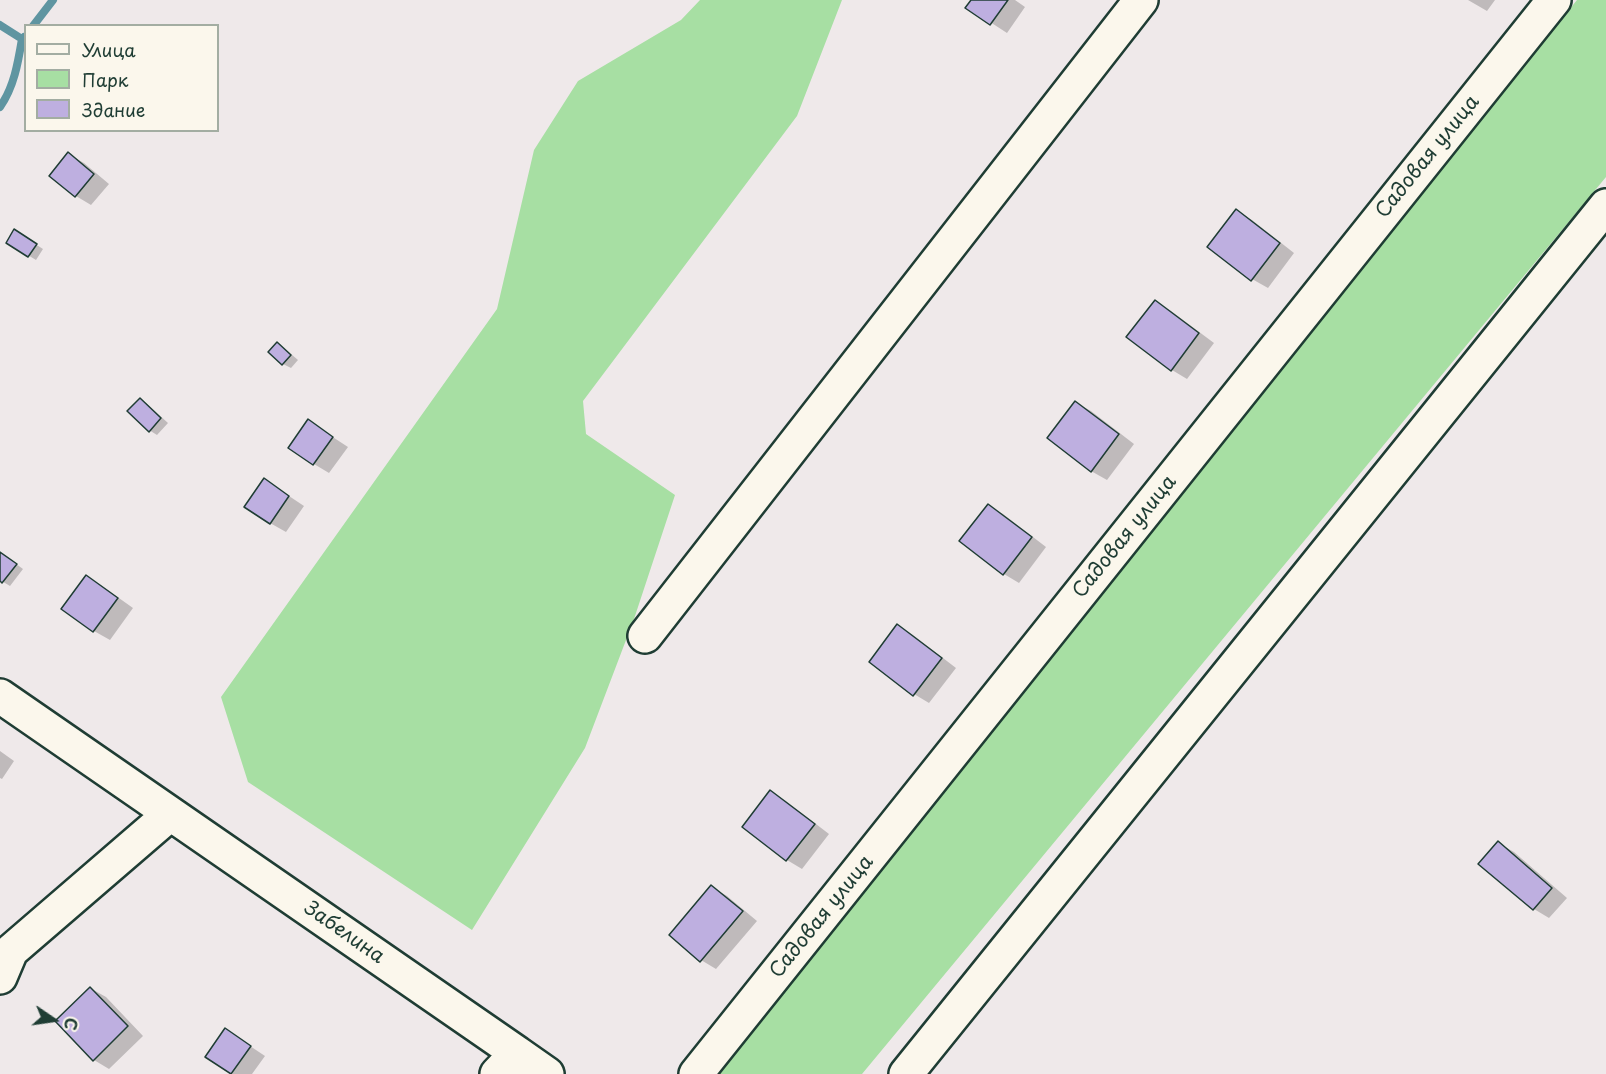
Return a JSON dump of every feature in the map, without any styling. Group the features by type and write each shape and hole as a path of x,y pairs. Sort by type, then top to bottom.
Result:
{"street":[{"path":"645,636 1141,0"},
{"name":"Садовая улица","path":"696,1074 1554,0"},
{"path":"906,1074 1606,206"},
{"name":"Забелина","path":"0,696 170,814 507,1063"},
{"path":"0,976 11,951 170,814"},
{"path":"507,1063 547,1074"}],"green space":[{"path":"700,0 842,0 797,116 583,401 586,434 675,495 634,619 585,748 472,930 248,782 221,697 497,309 534,150 578,81 681,20"},
{"path":"1577,0 1606,0 1606,177 862,1074 713,1074"}],"building":[{"path":"971,0 1008,0 990,25 965,8"},
{"path":"68,152 94,174 75,197 49,176"},
{"path":"1236,209 1280,243 1251,281 1207,247"},
{"path":"14,229 37,244 28,257 6,243"},
{"path":"1155,300 1199,333 1171,371 1126,337"},
{"path":"277,342 291,355 282,365 268,352"},
{"path":"140,398 161,418 149,432 127,411"},
{"path":"1075,401 1119,434 1091,472 1047,438"},
{"path":"308,419 333,437 313,465 288,448"},
{"path":"264,478 289,496 270,524 244,507"},
{"path":"988,504 1032,537 1003,575 959,541"},
{"path":"0,552 17,564 2,583 0,581"},
{"path":"86,575 118,598 93,632 61,609"},
{"path":"897,624 942,658 913,696 869,662"},
{"path":"770,790 815,824 786,861 742,827"},
{"path":"1498,841 1552,888 1533,910 1478,864"},
{"path":"711,885 743,911 700,962 669,935"},
{"path":"90,987 128,1026 93,1061 55,1021"},
{"path":"225,1028 251,1046 231,1074 205,1057"}],"waterway":[{"path":"35,24 53,0"},
{"path":"0,25 22,39 24,37"},
{"path":"0,107 12,83 22,39"}]}
